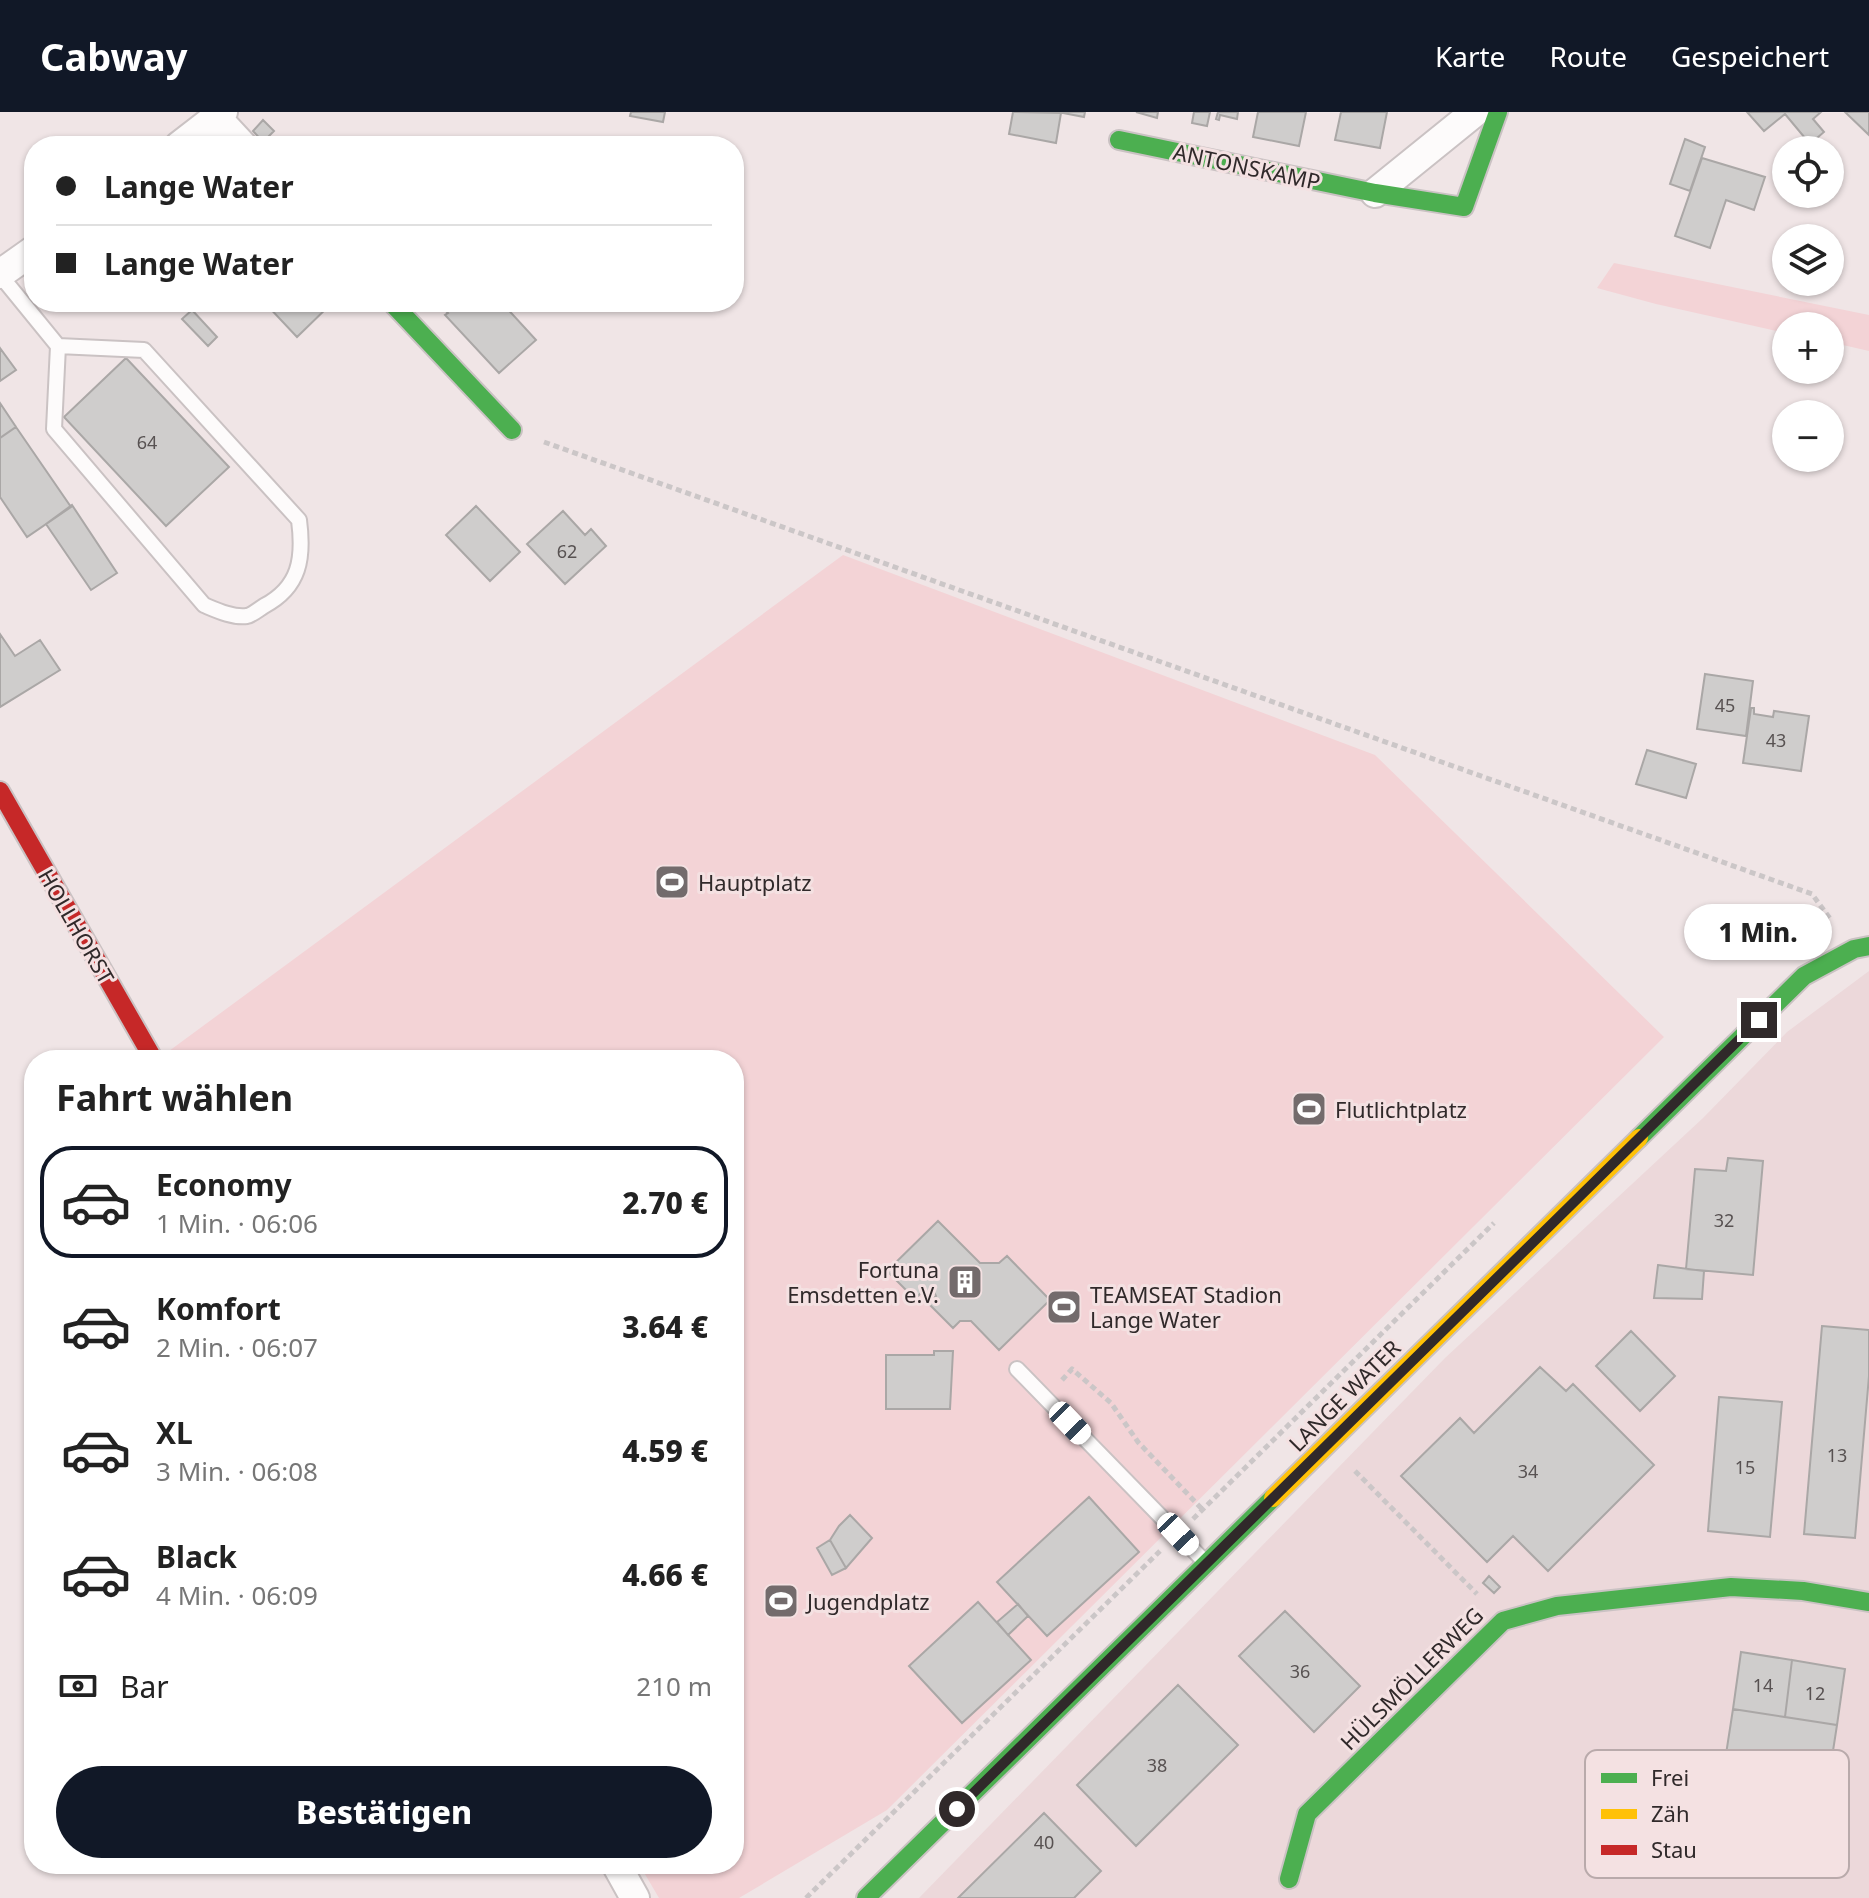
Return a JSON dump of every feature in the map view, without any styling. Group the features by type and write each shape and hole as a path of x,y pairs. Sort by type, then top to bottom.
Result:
{"street":[{"path":"1375,193 1475,112"},
{"name":"ANTONSKAMP","path":"1119,140 1375,193 1464,207 1498,112"},
{"path":"192,136 220,115 236,136"},
{"path":"0,274 24,257"},
{"path":"400,312 512,430"},
{"name":"HOLLHORST","path":"2,798 148,1050"},
{"name":"LANGE WATER","path":"866,1898 1804,976 1862,948"},
{"name":"HÜLSMÖLLERWEG","path":"1289,1879 1307,1814 1503,1621 1557,1606 1731,1587 1803,1591 1869,1602"},
{"path":"622,1874 635,1898"}],"lane":[{"path":"0,274 24,304"},
{"path":"31,312 58,346 54,429 204,605 224,613 247,616 276,600 293,581 303,549 299,520 144,350 58,346"},
{"path":"1017,1369 1206,1564"}],"path":[{"path":"512,430 1812,894 1862,948"},
{"path":"1045,1397 1072,1369 1111,1403 1138,1442 1202,1509"},
{"path":"1328,1443 1503,1621"}],"shaded area":[{"path":"1614,263 1869,315 1869,351 1844,345 1844,312 1772,312 1772,330 1597,288"},
{"name":"TEAMSEAT Stadion Lange Water","path":"843,555 1375,755 1664,1037 887,1810 739,1898 659,1898 645,1874 744,1874 744,1050 170,1050"},
{"path":"1869,971 1869,1898 919,1898 1445,1358 1703,1118 1787,1032"}],"building":[{"path":"631,112 665,112 663,122 630,116"},
{"path":"1013,112 1061,113 1056,143 1009,134"},
{"path":"1058,112 1085,112 1084,117"},
{"path":"1136,112 1158,112 1157,118"},
{"path":"1194,112 1210,112 1207,126 1192,123"},
{"path":"1218,112 1238,112 1237,119 1220,115 1219,120 1216,119"},
{"path":"1258,112 1306,112 1299,146 1253,137"},
{"path":"1341,112 1387,112 1380,148 1335,140"},
{"path":"1747,112 1821,112 1813,119 1824,132 1819,136 1803,136 1785,114 1764,131"},
{"path":"1845,112 1869,112 1869,135"},
{"path":"263,120 274,131 269,136 258,136 253,131"},
{"path":"1685,139 1705,147 1690,191 1670,184"},
{"path":"1702,158 1765,177 1754,210 1726,200 1710,248 1675,236"},
{"path":"194,312 217,337 208,346 182,319"},
{"path":"273,312 323,312 297,337"},
{"path":"510,312 536,340 499,373 445,315"},
{"path":"0,348 16,370 0,381"},
{"path":"126,358 229,467 166,526 64,417"},
{"path":"0,403 16,427 0,438"},
{"path":"16,427 71,507 27,537 0,497 0,438"},
{"path":"72,505 117,573 91,590 46,524"},
{"path":"476,506 520,552 490,581 446,535"},
{"path":"563,511 585,535 591,529 606,546 565,584 527,544"},
{"path":"0,634 15,656 40,640 60,670 0,707"},
{"path":"1705,674 1753,681 1746,736 1697,729"},
{"path":"1751,708 1754,708 1754,714 1773,717 1774,711 1809,716 1801,771 1743,763"},
{"path":"1647,750 1696,764 1686,798 1636,784"},
{"path":"1728,1158 1763,1161 1753,1275 1686,1269 1695,1169 1726,1171"},
{"name":"Fortuna Emsdetten e.V.","path":"938,1221 980,1263 999,1263 1007,1256 1050,1300 999,1350 971,1321 960,1321 953,1328 928,1303 936,1296 934,1292 922,1292 915,1299 887,1271"},
{"path":"1658,1265 1704,1271 1702,1299 1654,1298"},
{"path":"1822,1326 1869,1330 1869,1376 1855,1538 1804,1534"},
{"path":"1631,1331 1675,1376 1640,1411 1596,1366"},
{"path":"934,1351 953,1351 950,1409 886,1409 886,1355 934,1355"},
{"path":"1540,1367 1566,1391 1573,1384 1654,1465 1548,1571 1513,1536 1487,1562 1401,1476 1460,1418 1474,1433"},
{"path":"1719,1397 1782,1402 1770,1537 1708,1531"},
{"path":"1089,1497 1139,1552 1047,1636 997,1582"},
{"path":"850,1515 872,1538 846,1568 830,1540"},
{"path":"830,1540 846,1568 832,1575 817,1548"},
{"path":"1489,1576 1500,1587 1494,1593 1483,1583"},
{"path":"978,1602 1031,1660 962,1723 909,1666"},
{"path":"1018,1604 1028,1616 1008,1635 997,1622"},
{"path":"1285,1611 1360,1686 1314,1732 1239,1656"},
{"path":"1741,1652 1792,1660 1785,1717 1733,1709"},
{"path":"1792,1660 1845,1669 1837,1725 1785,1717"},
{"path":"1178,1685 1238,1745 1136,1846 1077,1785"},
{"path":"1733,1709 1837,1725 1833,1750 1727,1750"},
{"path":"1044,1813 1101,1871 1074,1898 958,1898"}],"traffic: fast":[{"path":"1119,140 1375,193 1464,207 1498,112"},
{"path":"400,312 512,430"},
{"path":"1639,1138 1804,976 1854,949 1869,946"},
{"path":"866,1898 1273,1498"},
{"path":"1289,1879 1307,1814 1503,1621 1557,1606 1731,1587 1803,1591 1869,1602"}],"traffic: slow":[{"path":"1273,1498 1639,1138"}],"traffic: jam":[{"path":"0,791 148,1050"}],"place":[{"name":"Hauptplatz","path":"672,882"},
{"name":"Flutlichtplatz","path":"1309,1109"},
{"name":"Fortuna Emsdetten e.V.","path":"965,1282"},
{"name":"TEAMSEAT Stadion Lange Water","path":"1064,1307"},
{"name":"Jugendplatz","path":"781,1601"}],"route":[{"path":"957,1809 1759,1020"}]}
